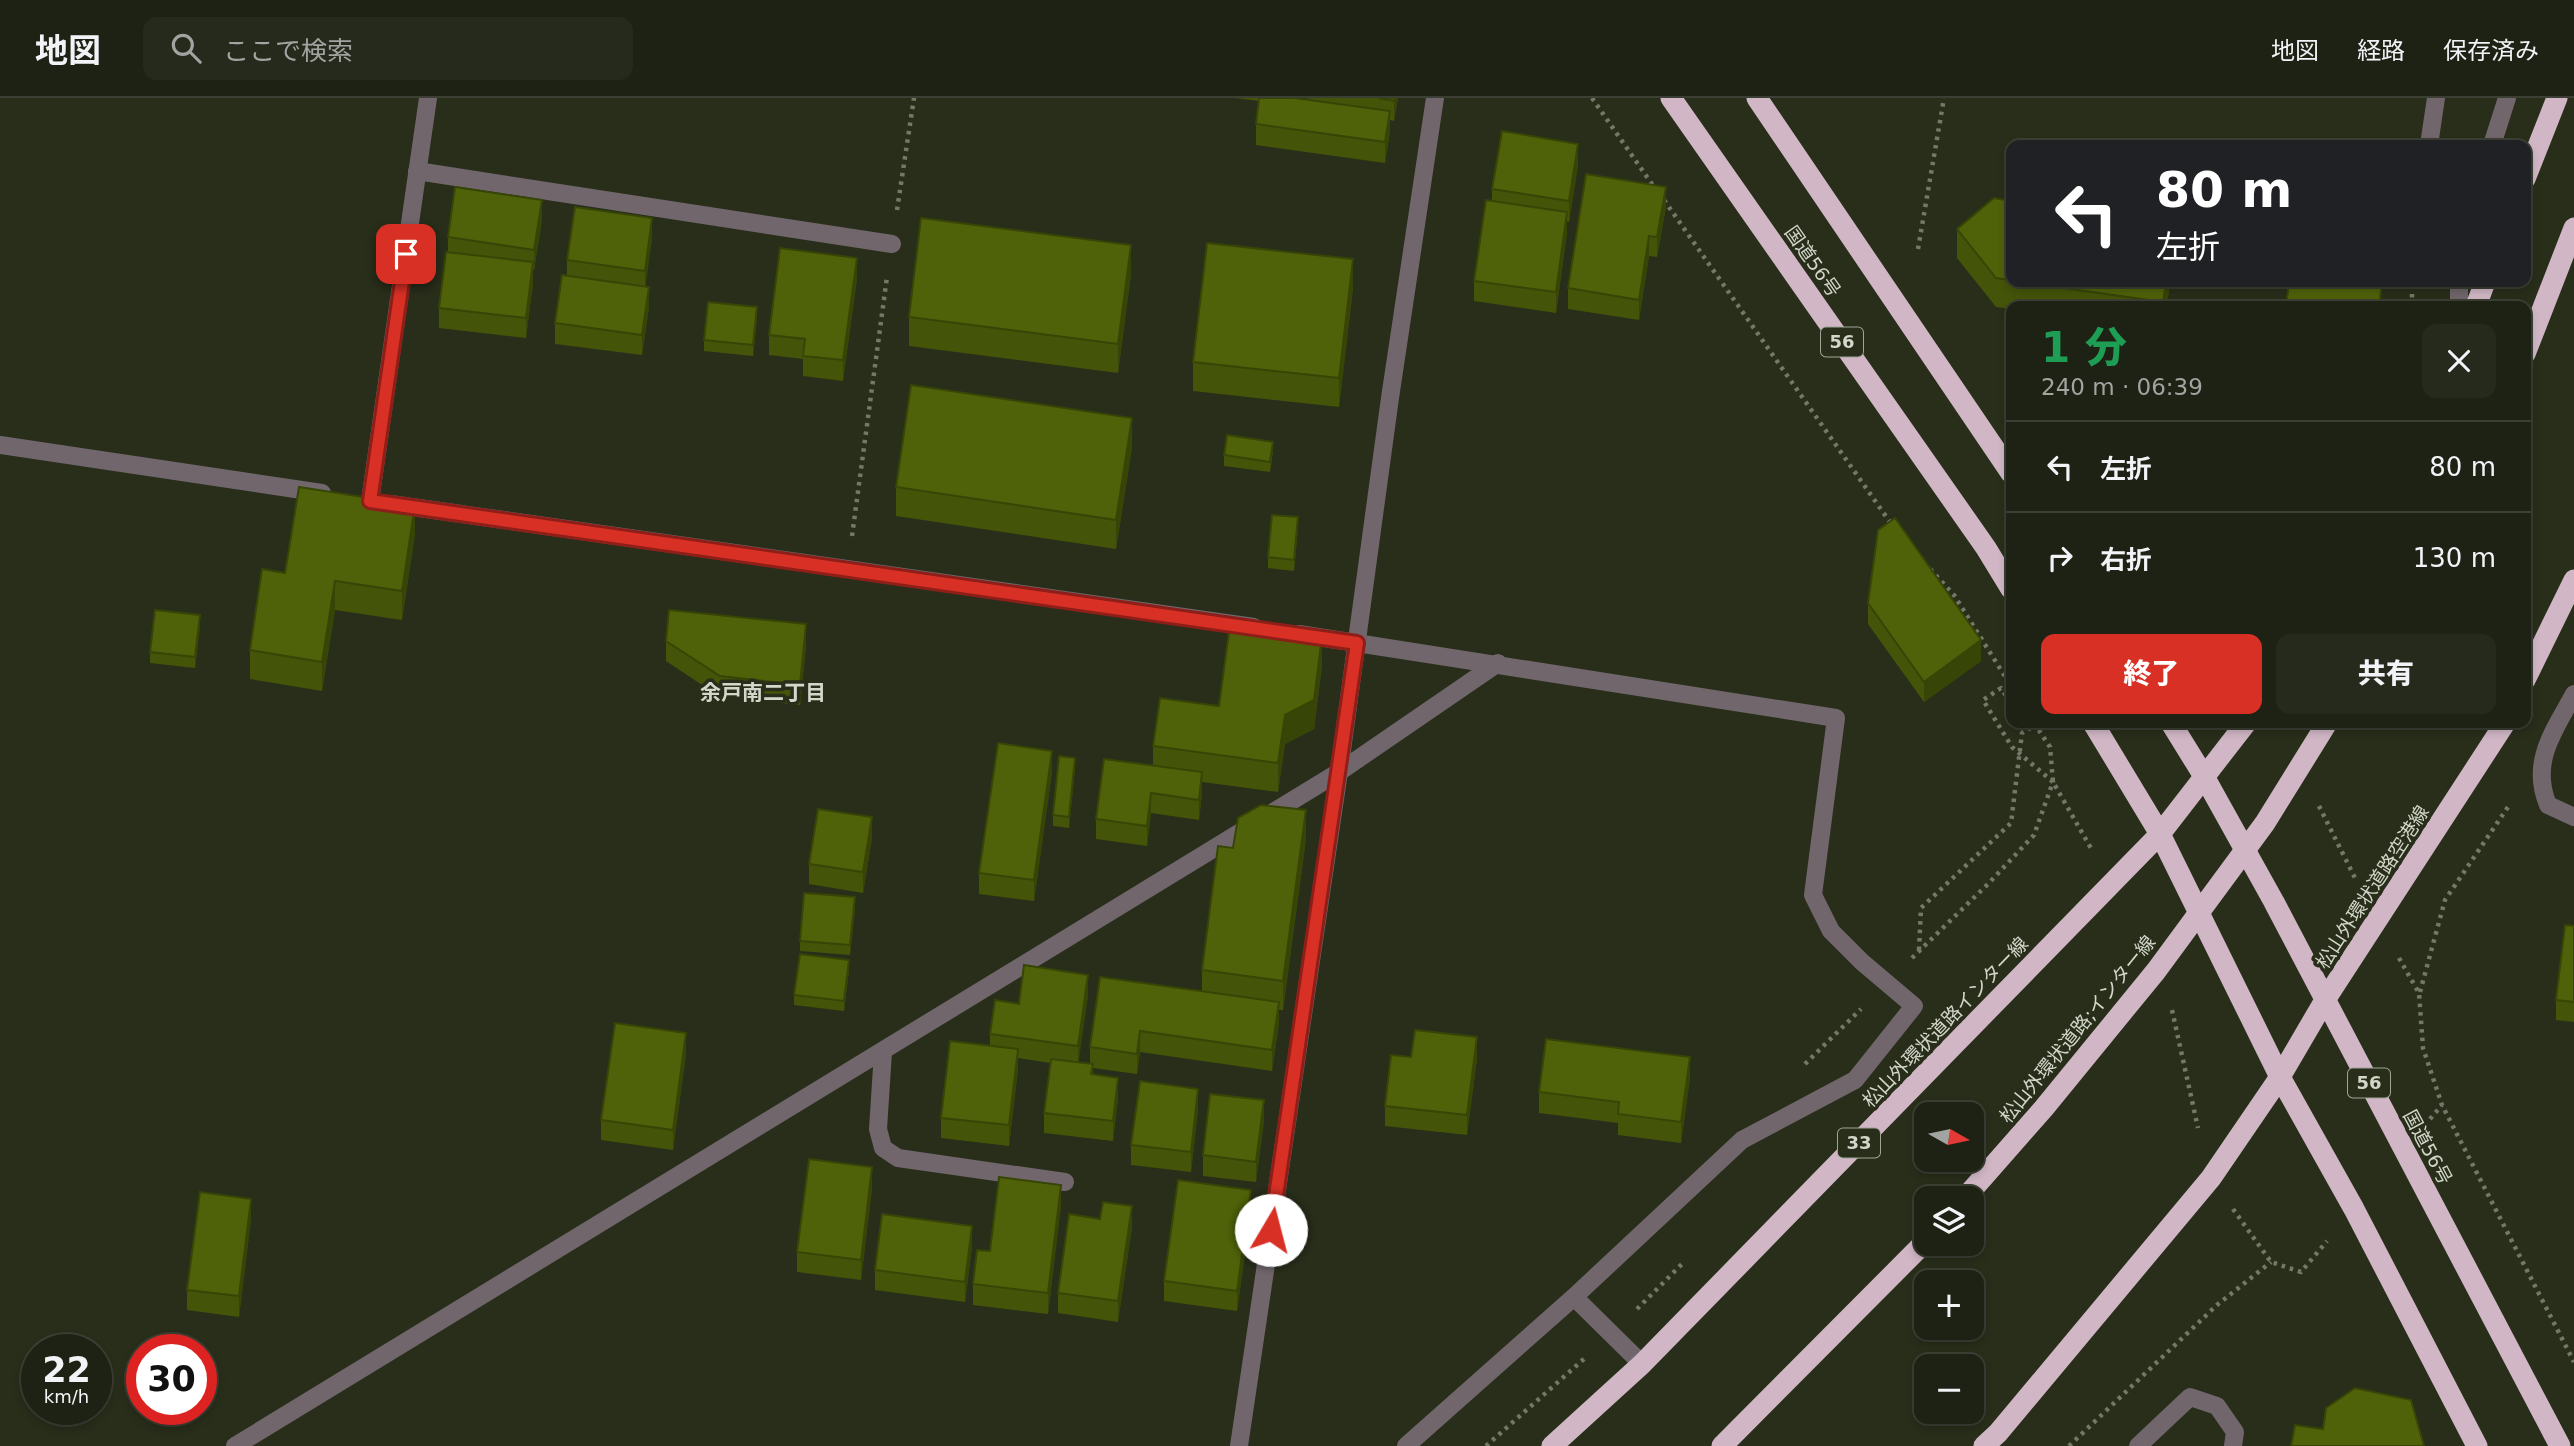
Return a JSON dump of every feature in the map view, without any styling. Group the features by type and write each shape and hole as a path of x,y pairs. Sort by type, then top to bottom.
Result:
{"highway":[{"name":"国道56号","path":"1671,98 1986,548 2006,581"},
{"path":"1757,98 2006,466"},
{"path":"2531,164 2557,98"},
{"path":"2531,339 2574,228"},
{"path":"2531,668 2574,580"},
{"path":"2096,728 2160,834 2280,1077 2354,1209 2477,1446"},
{"name":"国道56号","path":"2174,728 2206,778 2560,1446"},
{"path":"2160,834 2242,728"},
{"name":"松山外環状道路;インター線","path":"1975,1186 2053,1098 2156,971 2265,823 2324,728"},
{"name":"松山外環状道路空港線","path":"2280,1077 2325,1000 2502,728"},
{"name":"松山外環状道路インター線","path":"1552,1446 1642,1364 2160,834"},
{"path":"1984,1446 1998,1433 2211,1178 2280,1077"},
{"path":"1722,1446 1914,1253"}],"street":[{"path":"357,499 428,98"},
{"path":"1239,1446 1435,98"},
{"path":"2430,140 2436,98"},
{"path":"2494,140 2507,98"},
{"path":"417,171 892,244"},
{"path":"0,445 1498,663 1836,718 1813,895 1831,931 1862,962 1914,1006 1855,1080 1742,1140 1574,1297 1405,1446"},
{"path":"235,1446 1339,772 1498,663"},
{"path":"2574,694 2544,749 2540,787 2548,805 2574,817"},
{"path":"883,1052 878,1129 883,1147 891,1153 898,1158 1065,1182"},
{"path":"1574,1297 1642,1364"},
{"path":"2138,1446 2189,1397 2217,1406 2235,1432 2233,1446"}],"path":[{"path":"848,568 914,98"},
{"path":"1592,98 1655,188"},
{"path":"1918,249 1944,98"},
{"path":"1663,199 1900,536"},
{"path":"1927,565 1954,595 2006,678"},
{"path":"2006,696 2001,688 1983,700 2012,747 2053,782"},
{"path":"1919,951 1921,908 2011,823 2022,733 2030,728"},
{"path":"2540,787 2518,793 2445,900 2420,993 2423,1048 2442,1105 2574,1362"},
{"path":"2318,803 2376,921 2420,993"},
{"path":"2069,1446 2217,1305 2270,1262"}],"building":[{"path":"1259,98 1295,98 1390,111 1385,142 1256,124"},
{"path":"1502,131 1578,144 1569,201 1492,189"},
{"path":"1586,174 1666,187 1657,237 1649,236 1639,300 1568,288"},
{"path":"455,187 542,200 534,250 448,237"},
{"path":"1994,198 2006,200 2006,279 1996,278 1957,229"},
{"path":"1486,200 1567,212 1556,292 1474,281"},
{"path":"575,207 652,218 645,271 567,260"},
{"path":"921,218 1131,245 1118,344 909,317"},
{"path":"1207,243 1353,259 1339,378 1193,362"},
{"path":"780,248 857,258 843,360 803,356 805,339 769,335"},
{"path":"446,252 533,262 526,318 439,308"},
{"path":"562,275 649,287 642,335 555,323"},
{"path":"2056,287 2165,287 2163,301"},
{"path":"2288,287 2381,287 2380,301 2287,301"},
{"path":"708,302 757,307 753,345 704,340"},
{"path":"911,385 1132,418 1116,520 896,487"},
{"path":"1227,435 1273,442 1270,462 1224,455"},
{"path":"299,487 415,505 402,591 335,581 322,662 250,650 262,569 285,573"},
{"path":"1272,515 1298,517 1294,560 1268,557"},
{"path":"1895,518 1981,640 1924,682 1868,603 1878,530"},
{"path":"155,610 200,615 195,657 150,652"},
{"path":"669,610 806,624 800,685 720,676 666,641"},
{"path":"1230,624 1322,636 1314,700 1285,715 1278,763 1153,746 1160,698 1219,706"},
{"path":"998,743 1052,751 1034,880 979,873"},
{"path":"1059,756 1075,758 1069,817 1053,815"},
{"path":"1104,759 1202,772 1199,800 1151,793 1147,826 1096,819"},
{"path":"1261,805 1306,810 1283,981 1202,970 1218,846 1233,848 1238,818"},
{"path":"818,809 872,817 863,872 809,864"},
{"path":"804,893 855,897 850,945 800,941"},
{"path":"2565,925 2574,926 2574,1002 2556,1000"},
{"path":"800,954 849,960 844,1001 794,995"},
{"path":"1024,965 1088,975 1078,1046 990,1034 995,1000 1019,1004"},
{"path":"1100,977 1279,1002 1272,1050 1140,1031 1137,1054 1090,1047"},
{"path":"615,1023 686,1033 673,1130 601,1120"},
{"path":"1415,1030 1477,1037 1467,1115 1385,1106 1391,1055 1411,1057"},
{"path":"1546,1039 1690,1057 1681,1122 1618,1114 1619,1102 1539,1092"},
{"path":"950,1041 1018,1049 1009,1125 941,1118"},
{"path":"1051,1059 1093,1064 1091,1074 1118,1078 1113,1121 1044,1113"},
{"path":"1140,1081 1198,1089 1191,1152 1131,1145"},
{"path":"1210,1094 1264,1100 1256,1162 1203,1155"},
{"path":"809,1159 872,1167 861,1260 797,1252"},
{"path":"999,1177 1061,1185 1048,1293 973,1284 977,1250 990,1251"},
{"path":"1178,1180 1251,1190 1237,1291 1164,1281"},
{"path":"200,1192 251,1199 239,1296 187,1290"},
{"path":"1103,1202 1132,1206 1118,1301 1058,1293 1069,1214 1100,1219"},
{"path":"882,1214 972,1226 965,1282 875,1270"},
{"path":"2355,1388 2411,1400 2424,1446 2291,1446 2295,1425 2323,1429 2326,1408"}],"district":[{"name":"余戸南二丁目","path":"763,693"}],"route":[{"path":"406,254 370,501 1357,643 1271,1230"}]}
